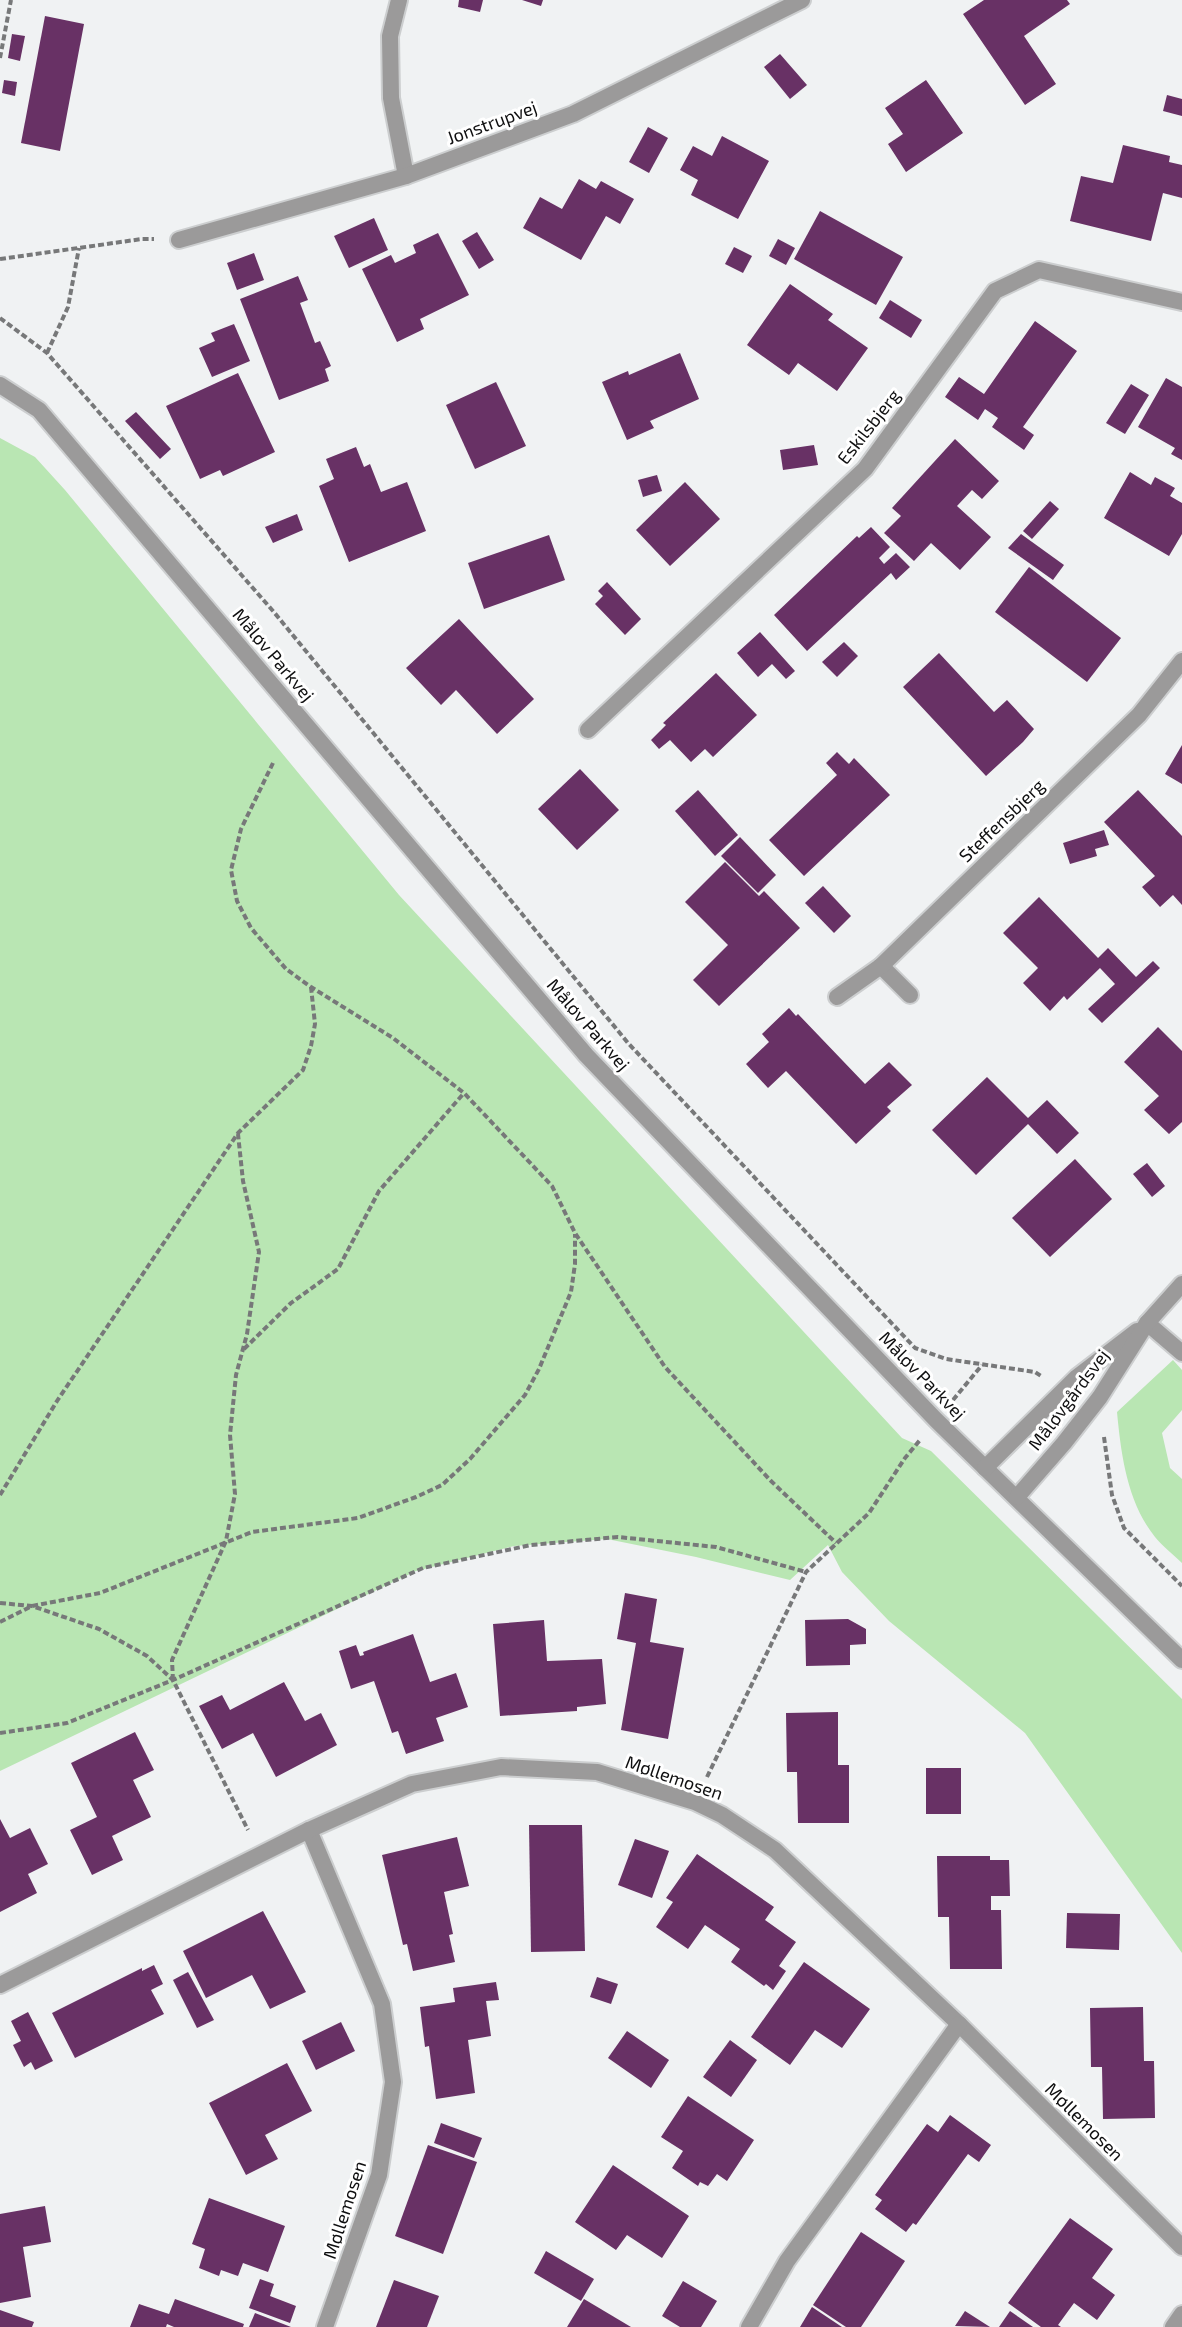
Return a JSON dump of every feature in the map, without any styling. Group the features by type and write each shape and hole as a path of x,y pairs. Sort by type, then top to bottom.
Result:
{"street":[{"path":"399,0 390,36 391,98 406,176"},
{"name":"Jonstrupvej","path":"179,240 406,176 573,114 802,0"},
{"name":"Eskilsbjerg","path":"588,730 865,469 995,291 1039,270 1182,302"},
{"name":"Måløv Parkvej","path":"0,385 39,410 586,1055 936,1420 1182,1660"},
{"name":"Steffensbjerg","path":"837,997 881,966 1139,716 1182,661"},
{"path":"881,966 910,995"},
{"name":"Måløvgårdsvej","path":"1017,1497 1100,1397 1147,1323 1182,1284"},
{"path":"1147,1323 1182,1353"},
{"name":"Måløvgårdsvej","path":"985,1468 1077,1377 1147,1323"},
{"name":"Møllemosen","path":"0,1985 309,1830 412,1784 501,1767 597,1772 695,1802 722,1815 775,1850 959,2024 1182,2247"},
{"name":"Møllemosen","path":"309,1830 382,2004 393,2082 379,2175 325,2327"},
{"path":"749,2327 788,2261 959,2024"},
{"path":"1173,2327 1182,2314"}],"path":[{"path":"0,58 11,0"},
{"path":"0,259 142,239 179,240"},
{"path":"47,353 68,307 79,248"},
{"path":"0,318 47,353 273,611 644,1060 915,1348 946,1359 1035,1372 1061,1393"},
{"path":"273,763 241,829 231,870 237,901 251,928 286,969 393,1038 464,1093 552,1186 575,1233 665,1367 771,1481 836,1543"},
{"path":"0,1495 64,1391 238,1133 303,1070 315,1024 311,987"},
{"path":"243,1350 291,1303 338,1269 379,1191 464,1093"},
{"path":"173,1680 172,1660 226,1541 235,1494 230,1435 236,1375 243,1350 259,1252 243,1181 238,1133"},
{"path":"0,1622 32,1606 100,1593 252,1532 358,1518 442,1485 470,1459 525,1395 539,1369 571,1293 575,1264 575,1233"},
{"path":"695,1802 806,1572 869,1513 905,1458 981,1365"},
{"path":"1086,1415 1102,1430 1107,1445 1112,1495 1124,1528 1182,1586"},
{"path":"0,1733 67,1723 173,1680 423,1568 531,1545 629,1538 716,1547 806,1572"},
{"path":"0,1603 32,1606 99,1629 147,1656 173,1680 260,1855"}],"green space":[{"path":"0,438 35,457 65,490 399,895 902,1438 931,1451 1182,1699 1182,1953 1025,1733 889,1621 842,1572 828,1545 790,1580 696,1557 607,1539 514,1546 416,1571 0,1771"},
{"path":"1173,1360 1182,1370 1182,1410 1162,1433 1170,1468 1182,1479 1182,1563 1155,1537 1138,1509 1123,1461 1117,1412"}],"building":[{"path":"459,0 483,0 480,12 458,7"},
{"path":"522,0 543,0 541,6"},
{"path":"984,0 1067,0 1070,4 1024,36 1056,84 1025,105 963,14"},
{"path":"45,16 84,24 60,151 21,143"},
{"path":"12,34 25,36 20,61 8,58"},
{"path":"780,54 807,85 790,99 764,67"},
{"path":"4,80 17,82 15,96 2,93"},
{"path":"926,80 963,133 906,172 888,144 903,134 885,108"},
{"path":"1167,95 1182,99 1182,116 1163,111"},
{"path":"648,127 668,138 649,173 629,162"},
{"path":"722,136 769,161 738,219 691,195 698,180 680,170 693,146 712,156"},
{"path":"1123,145 1170,156 1169,162 1182,165 1182,198 1163,193 1151,241 1070,221 1081,176 1113,183"},
{"path":"579,179 596,189 601,181 634,199 620,224 606,216 581,260 523,228 540,197 562,209"},
{"path":"820,211 903,257 876,305 794,259"},
{"path":"374,218 388,250 349,268 334,236"},
{"path":"477,232 494,260 479,269 462,241"},
{"path":"438,233 469,295 420,319 424,329 397,342 362,269 391,255 395,263 416,253 413,245"},
{"path":"778,239 795,248 786,265 769,256"},
{"path":"734,247 752,256 743,273 725,264"},
{"path":"254,253 264,280 237,290 227,263"},
{"path":"298,276 308,300 300,303 315,343 320,341 331,366 325,369 329,381 279,400 240,299"},
{"path":"790,284 833,314 828,320 868,348 837,391 798,363 789,375 747,345"},
{"path":"890,300 922,320 911,338 879,318"},
{"path":"1035,321 1077,351 1023,427 1034,435 1024,450 992,427 998,418 985,409 978,420 945,397 959,377 984,394"},
{"path":"234,324 250,361 212,377 199,348 215,341 211,333"},
{"path":"680,353 699,399 650,421 654,428 627,440 602,382 628,371 629,375"},
{"path":"238,373 275,452 223,476 220,470 200,479 166,406"},
{"path":"1166,378 1182,387 1182,460 1171,454 1175,448 1138,427"},
{"path":"496,382 526,446 475,469 446,405"},
{"path":"1131,384 1149,395 1125,434 1106,423"},
{"path":"136,412 171,449 160,459 125,421"},
{"path":"955,439 999,481 982,499 972,490 957,506 991,537 960,570 931,543 914,561 884,533 901,516 892,508"},
{"path":"814,445 818,465 783,470 780,450"},
{"path":"356,447 364,467 370,464 381,492 407,482 426,531 349,562 319,486 334,479 326,459"},
{"path":"1130,472 1151,485 1155,477 1175,488 1170,496 1182,503 1182,534 1169,556 1104,518"},
{"path":"657,475 662,491 643,497 638,480"},
{"path":"685,482 720,519 670,566 636,530"},
{"path":"1050,501 1059,509 1032,539 1023,531"},
{"path":"297,514 303,530 273,543 265,527"},
{"path":"871,527 890,547 879,558 884,564 896,553 910,567 896,580 891,573 807,651 774,615 857,536 859,538"},
{"path":"1021,534 1064,565 1053,580 1008,548"},
{"path":"549,535 565,580 484,609 468,563"},
{"path":"1029,567 1121,638 1087,682 995,612"},
{"path":"607,582 641,619 625,635 595,604 603,596 598,591"},
{"path":"459,619 534,699 497,734 456,690 441,705 406,668"},
{"path":"760,632 795,671 786,679 772,664 758,677 737,653"},
{"path":"844,642 858,656 837,677 822,662"},
{"path":"939,653 994,712 1007,700 1034,729 986,776 903,687"},
{"path":"716,673 757,715 713,757 705,749 691,762 670,740 659,749 651,740 666,725 663,723"},
{"path":"1182,745 1182,784 1165,774"},
{"path":"837,752 849,764 854,758 890,795 804,876 769,840 837,775 826,763"},
{"path":"580,769 619,810 577,850 538,809"},
{"path":"698,790 738,835 715,856 675,811"},
{"path":"1138,790 1182,836 1182,905 1173,895 1160,907 1142,887 1155,876 1104,822"},
{"path":"1104,830 1109,845 1095,849 1097,856 1070,864 1063,843"},
{"path":"740,837 776,875 758,893 721,856"},
{"path":"725,862 759,896 764,891 800,928 719,1006 693,980 728,945 685,902"},
{"path":"823,886 851,916 834,933 805,903"},
{"path":"1039,897 1098,958 1108,948 1136,977 1153,961 1160,968 1102,1023 1088,1009 1115,984 1100,968 1067,1000 1064,996 1050,1011 1023,983 1038,968 1003,933"},
{"path":"789,1008 796,1016 798,1014 865,1084 889,1062 912,1085 887,1107 891,1111 856,1144 786,1071 768,1088 746,1064 769,1042 762,1034"},
{"path":"1158,1027 1182,1051 1182,1122 1169,1134 1144,1110 1159,1096 1124,1062"},
{"path":"987,1077 1028,1118 1047,1100 1079,1133 1057,1154 1028,1124 976,1175 932,1130"},
{"path":"1075,1159 1112,1199 1050,1257 1012,1218"},
{"path":"1147,1163 1165,1186 1152,1197 1133,1174"},
{"path":"625,1593 657,1599 650,1642 684,1648 668,1739 621,1730 636,1643 617,1639"},
{"path":"848,1619 866,1629 866,1644 850,1645 850,1665 806,1666 805,1620"},
{"path":"544,1620 547,1661 602,1659 606,1704 577,1707 577,1711 500,1716 493,1624"},
{"path":"413,1634 430,1682 456,1673 468,1707 436,1718 444,1741 406,1754 398,1731 392,1733 374,1681 351,1689 339,1651 356,1645 360,1656 364,1655 363,1652"},
{"path":"284,1682 305,1721 321,1713 337,1745 276,1777 253,1733 222,1749 199,1706 222,1695 230,1710"},
{"path":"838,1712 838,1765 849,1765 849,1823 798,1823 797,1772 787,1772 786,1713"},
{"path":"135,1732 154,1770 133,1780 151,1817 112,1836 123,1860 92,1875 70,1830 97,1817 71,1763"},
{"path":"926,1768 961,1768 961,1814 926,1814"},
{"path":"0,1819 10,1838 30,1828 48,1864 28,1874 37,1893 0,1912"},
{"path":"529,1825 582,1825 585,1951 531,1952"},
{"path":"457,1837 469,1886 444,1892 453,1934 449,1935 455,1962 413,1971 407,1944 403,1945 382,1855"},
{"path":"635,1839 669,1851 652,1898 618,1885"},
{"path":"697,1854 774,1907 765,1920 796,1942 779,1966 786,1971 773,1990 731,1962 740,1949 705,1925 688,1949 656,1927 673,1902 666,1898"},
{"path":"937,1856 990,1856 990,1860 1009,1860 1010,1896 991,1896 991,1910 1001,1910 1002,1969 950,1969 949,1917 938,1917"},
{"path":"263,1911 306,1992 270,2009 252,1975 206,1998 183,1951"},
{"path":"1067,1913 1120,1914 1119,1950 1066,1948"},
{"path":"804,1962 870,2009 842,2048 815,2030 790,2065 751,2037"},
{"path":"154,1965 163,1984 151,1990 164,2014 75,2058 52,2013 142,1968 142,1971"},
{"path":"188,1972 214,2020 197,2028 173,1980"},
{"path":"597,1977 618,1984 611,2004 590,1997"},
{"path":"496,1982 499,2000 486,2001 491,2036 468,2040 475,2093 436,2099 429,2046 425,2047 420,2007 455,2002 453,1988"},
{"path":"1143,2007 1144,2061 1154,2061 1155,2118 1103,2119 1102,2067 1091,2067 1090,2008"},
{"path":"28,2012 53,2061 35,2070 31,2062 24,2067 13,2045 21,2041 11,2021"},
{"path":"341,2022 355,2051 316,2070 302,2041"},
{"path":"627,2031 669,2060 651,2088 608,2058"},
{"path":"730,2040 757,2060 731,2097 703,2077"},
{"path":"287,2063 312,2111 265,2135 278,2159 246,2175 209,2103"},
{"path":"688,2096 754,2140 727,2181 717,2174 708,2186 700,2182 698,2186 672,2168 683,2151 661,2137"},
{"path":"950,2115 991,2145 979,2162 968,2154 916,2225 913,2223 906,2232 875,2209 882,2200 875,2195 927,2124 938,2132"},
{"path":"441,2123 482,2138 474,2158 434,2143"},
{"path":"428,2145 477,2162 443,2254 395,2236"},
{"path":"613,2165 689,2216 662,2258 627,2235 616,2250 575,2222"},
{"path":"209,2198 285,2226 268,2272 243,2263 238,2276 221,2270 219,2276 199,2268 205,2249 192,2244"},
{"path":"45,2206 51,2242 23,2247 31,2297 0,2303 0,2214"},
{"path":"1070,2218 1113,2249 1092,2278 1115,2295 1097,2320 1074,2303 1058,2325 1061,2327 1041,2327 1008,2303"},
{"path":"861,2232 905,2261 861,2327 846,2327 813,2305"},
{"path":"546,2251 594,2279 581,2301 534,2273"},
{"path":"260,2279 274,2284 270,2296 296,2306 290,2323 249,2308"},
{"path":"394,2280 439,2296 427,2327 376,2327"},
{"path":"683,2281 717,2301 701,2327 680,2327 662,2316"},
{"path":"175,2299 244,2324 243,2327 174,2327 167,2324 166,2327 130,2327 139,2304 169,2314"},
{"path":"584,2299 631,2327 567,2327"},
{"path":"812,2307 842,2327 800,2327"},
{"path":"0,2310 34,2322 32,2327 0,2327"},
{"path":"965,2311 990,2327 955,2326"},
{"path":"1010,2311 1033,2327 999,2327"},
{"path":"255,2313 291,2327 249,2327"}]}
